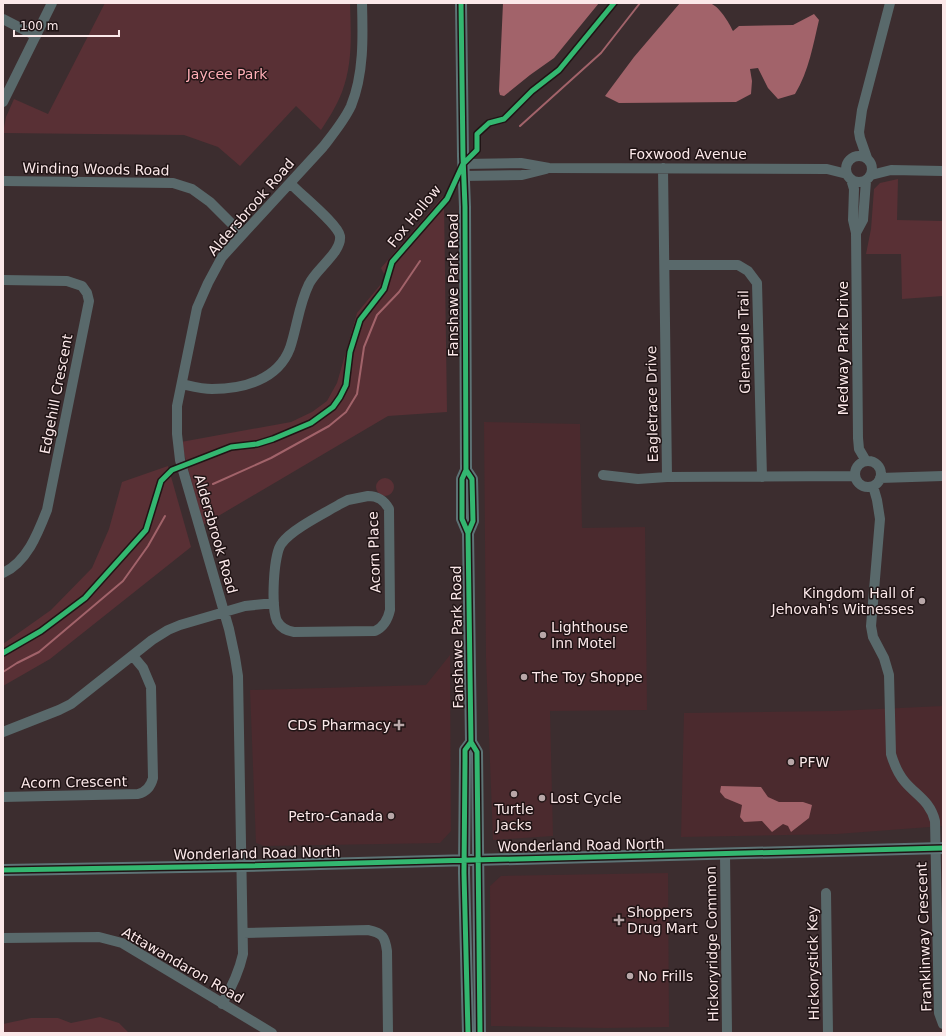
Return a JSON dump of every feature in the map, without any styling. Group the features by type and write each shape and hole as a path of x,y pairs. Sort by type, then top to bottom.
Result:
{"main road":[{"name":"Fanshawe Park Road","path":"461,3 463,170 465,207 466,470 472,479 473,521 468,533 471,742 466,750 464,860 468,1033"},
{"name":"Fanshawe Park Road","path":"471,742 478,752 480,1033"},
{"name":"Wonderland Road North","path":"3,870 242,866 939,848"}],"street":[{"path":"3,102 52,3"},
{"name":"Aldersbrook Road","path":"222,1004 234,984 243,954 238,676 236,657 180,460 176,421 177,406 197,308 222,257 323,147 337,129 350,107 359,78 362,41 362,3"},
{"path":"868,178 873,171 860,138 862,110 890,3"},
{"path":"3,19 36,36"},
{"path":"860,138 846,166 849,177 858,182 890,170 943,171"},
{"path":"850,160 860,156 890,170"},
{"name":"Foxwood Avenue","path":"827,169 850,160"},
{"name":"Foxwood Avenue","path":"463,170 521,163 549,168 827,169 849,177"},
{"name":"Eagletrace Drive","path":"664,168 667,477 855,476"},
{"name":"Medway Park Drive","path":"849,177 854,188 853,220 856,233 858,438 859,449 866,461"},
{"name":"Medway Park Drive","path":"856,233 863,220 868,178"},
{"name":"Winding Woods Road","path":"3,181 173,184 192,189 210,202 242,234"},
{"path":"182,384 211,389 243,386 259,381 268,375 276,369 286,356 290,348 301,306 310,283 316,273 336,250 340,239 340,234 334,225 290,184"},
{"name":"Gleneagle Trail","path":"665,265 738,265 748,271 757,283 762,477"},
{"name":"Edgehill Crescent","path":"3,280 67,281 82,286 87,293 89,301 47,510 34,541 21,559 3,573"},
{"path":"866,461 876,464 881,473 878,482 873,486 864,487 860,485 855,476 857,466 866,461"},
{"path":"603,475 638,479 667,477"},
{"path":"880,478 943,476"},
{"name":"Franklinway Crescent","path":"873,486 880,520 871,626 873,637 884,658 890,676 891,754 897,771 903,781 925,801 933,814 936,828 939,848 939,1013 943,1024"},
{"name":"Acorn Place","path":"368,496 383,500 389,509 390,610 389,618 385,624 375,631 294,632 286,630 279,623 274,612 274,603 275,559 283,541 348,500 368,496"},
{"path":"3,732 71,704 152,640 168,630 245,606 274,603"},
{"name":"Acorn Crescent","path":"3,797 138,794 143,793 148,789 153,778 151,687 143,668 133,656"},
{"name":"Hickoryridge Common","path":"725,854 727,1033"},
{"name":"Hickorystick Key","path":"826,893 828,1033"},
{"path":"243,933 368,930 379,934 385,940 387,951 388,1033"},
{"name":"Attawandaron Road","path":"3,938 90,937 108,939 122,943 272,1033"}],"shaded area":[{"path":"702,2 713,4 723,15 733,31 739,26 793,25 814,14 819,20 807,67 795,94 778,99 768,88 758,68 750,69 752,81 751,94 736,102 619,103 605,96 634,57 680,3"},
{"path":"503,3 599,3 554,58 504,96 500,95 499,91"},
{"path":"484,422 580,424 582,528 645,527 647,710 550,711 553,836 493,840 486,658"},
{"path":"450,655 451,831 440,843 264,846 256,843 250,690 426,685"},
{"path":"943,706 943,826 837,834 681,837 684,713 835,711"},
{"path":"721,786 761,787 768,797 779,802 803,802 812,805 809,818 791,832 788,826 783,824 772,832 762,821 744,822 740,817 742,805 725,798 720,792"},
{"path":"668,873 669,1027 606,1028 491,1026 490,886 501,876"}],"green space":[{"name":"Jaycee Park","path":"105,3 350,3 350,59 346,81 338,102 321,130 296,106 240,166 218,147 184,135 3,133 6,117 14,99 48,114"},
{"path":"898,179 897,220 943,221 943,296 902,299 901,254 866,254 871,229 874,189 880,183"},
{"path":"443,196 447,412 388,416 203,525 181,442 291,422 312,412 327,401 337,383 357,313 386,278 381,268"},
{"path":"168,466 191,547 50,659 3,686 3,644 51,610 92,568 109,529 122,482"},
{"path":"385,478 391,481 394,487 391,493 385,496 379,493 376,487 379,481"},
{"path":"100,1017 119,1023 129,1033 3,1033 3,1024 31,1018 58,1018 71,1023"}],"waterway":[{"path":"520,126 601,53 640,3"},
{"path":"213,484 271,458 329,426 346,412 357,394 364,347 377,315 399,292 420,261"},
{"path":"3,672 39,652 123,581 148,546 165,516"}],"cycle path":[{"path":"461,3 465,207 466,470 462,479 462,519 468,533 471,742 477,752 480,1033"},
{"name":"Fox Hollow","path":"3,653 41,631 85,598 146,530 161,481 172,470 231,447 257,444 273,439 311,423 333,407 346,385 350,352 360,320 384,289 392,262 447,199 463,164 477,150 477,134 489,123 504,119 532,91 559,70 614,3"},
{"path":"466,470 472,479 473,521 468,533"},
{"path":"468,1033 464,873 465,750 471,742"},
{"path":"3,870 242,866 943,848"}],"place":[{"name":"Kingdom Hall of Jehovah's Witnesses","path":"922,601"},
{"name":"Lighthouse Inn Motel","path":"543,635"},
{"name":"The Toy Shoppe","path":"524,677"},
{"name":"CDS Pharmacy","path":"399,725"},
{"name":"PFW","path":"791,762"},
{"name":"Turtle Jacks","path":"514,794"},
{"name":"Lost Cycle","path":"542,798"},
{"name":"Petro-Canada","path":"391,816"},
{"name":"Shoppers Drug Mart","path":"619,920"},
{"name":"No Frills","path":"630,976"}]}
